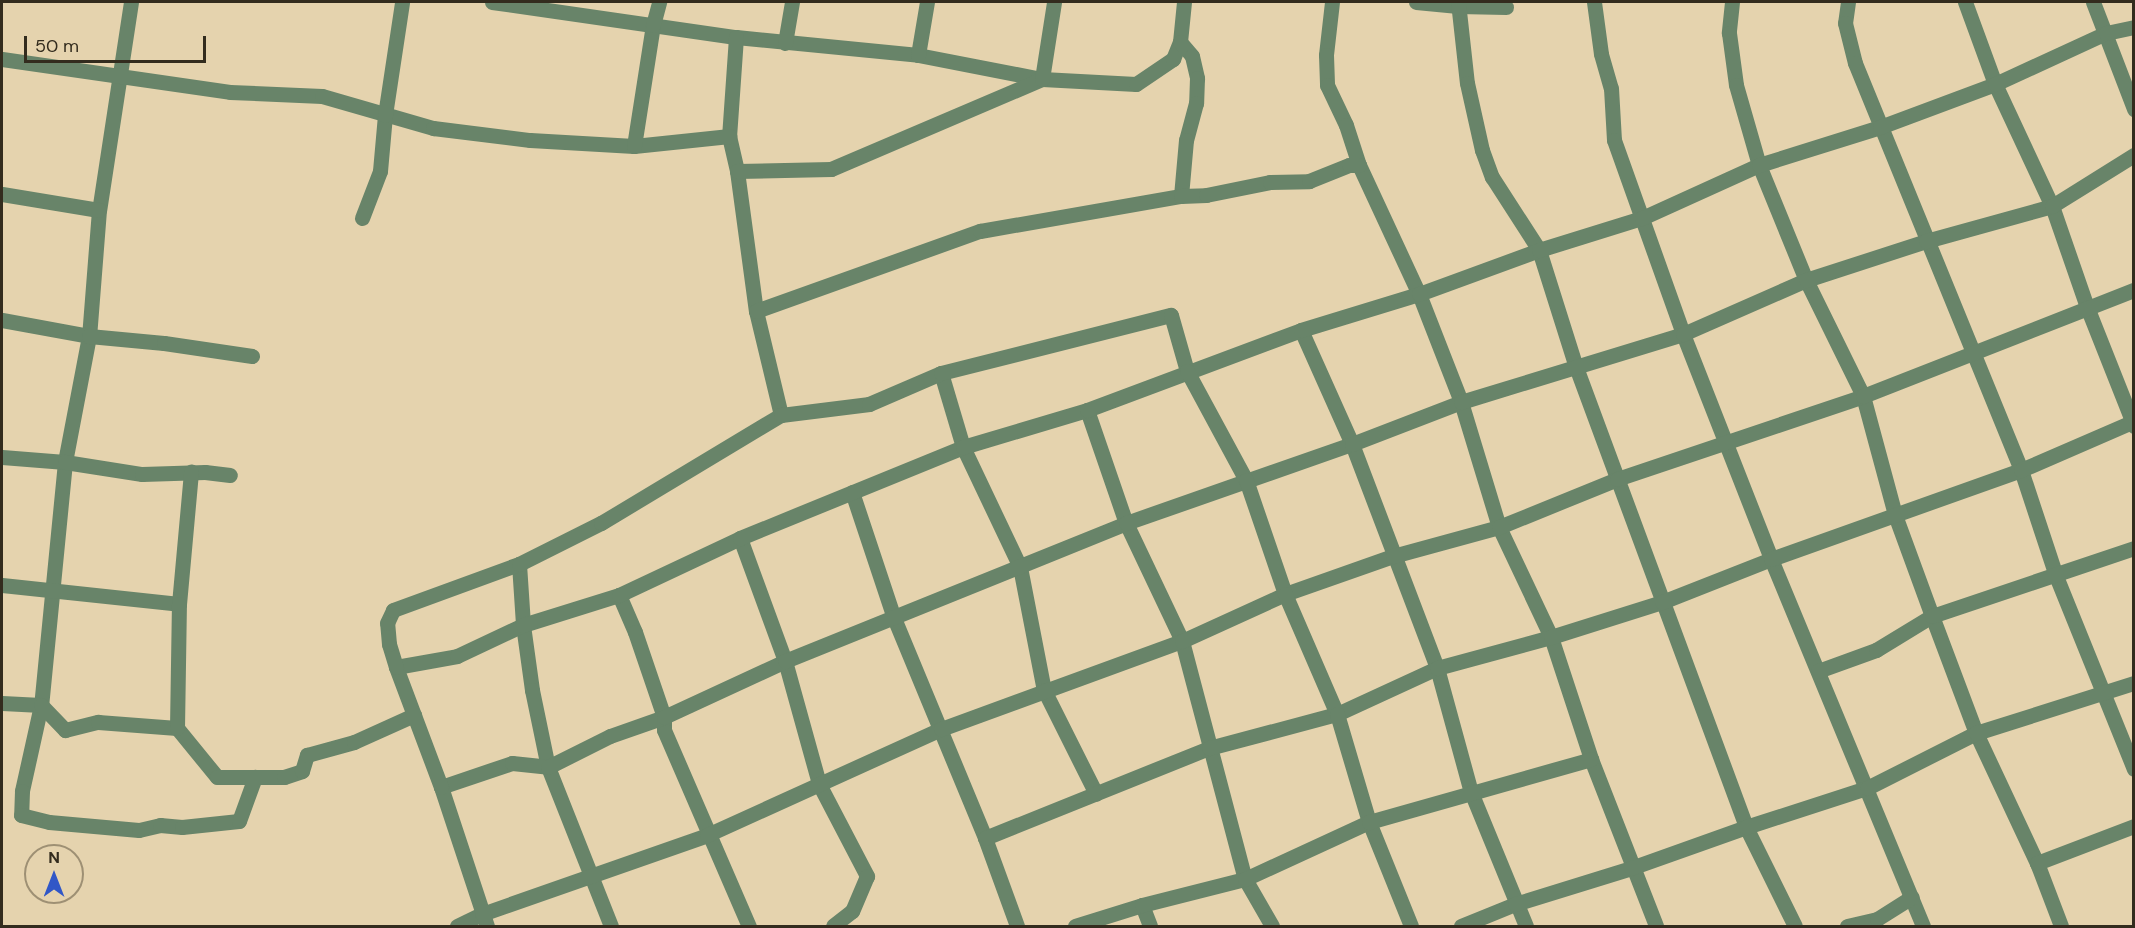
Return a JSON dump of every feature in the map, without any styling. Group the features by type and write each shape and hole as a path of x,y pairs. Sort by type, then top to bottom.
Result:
{"street":[{"path":"131,2 99,210 89,336 65,462 41,705 22,791 21,815 49,822 140,830 160,825 182,827 239,821 255,777"},
{"path":"362,218 380,171 385,115 402,2"},
{"path":"492,2 534,5 736,37 918,55 1042,79 1136,84 1173,59 1179,42 1184,2"},
{"path":"634,146 653,25 659,2"},
{"path":"785,43 792,2"},
{"path":"918,55 927,2"},
{"path":"1042,79 1054,2"},
{"path":"1332,2 1326,55 1327,85 1346,125 1359,165 1419,294 1461,402 1499,527 1551,637 1591,759 1631,868 1656,927"},
{"path":"1416,2 1506,7"},
{"path":"1594,2 1601,54 1611,88 1614,141 1683,333 1771,559 1923,927"},
{"path":"1732,2 1729,33 1736,85 1759,165 1806,280 1863,396 1895,515 1932,616 1976,733 2037,863 2061,927"},
{"path":"1848,2 1845,22 1855,63 2021,470 2056,576 2133,769"},
{"path":"984,838 1209,748 1336,714 1437,668 1551,637 1662,602 1771,559 2021,470 2133,423 2087,307 2052,206 1995,84 1965,2"},
{"path":"2093,2 2133,109"},
{"path":"1458,4 1467,83 1482,150 1492,177 1539,250 1576,367 1662,602 1710,724 1746,827 1795,927"},
{"path":"396,667 457,656 523,625 619,595 740,538 963,447 1087,410 1301,330 1419,294 1539,250 1642,218 1759,165 1880,127 1995,84 2106,33 2133,27"},
{"path":"736,37 729,136 737,171 756,311 781,415"},
{"path":"1179,42 1192,56 1197,78 1196,103 1186,141 1181,196"},
{"path":"2,59 230,92 322,96 433,128 476,134 634,146 729,136"},
{"path":"737,171 831,169 1042,79"},
{"path":"441,787 512,763 548,767 610,736 664,717 785,661 1126,523 1352,444 1461,402 1683,333 1806,280 1926,241 2052,206 2133,155"},
{"path":"756,311 980,231 1181,196 1206,195 1270,182 1309,181 1349,165 1359,165"},
{"path":"2,194 99,210"},
{"path":"457,927 485,920 593,876 707,835 941,729 1182,641 1285,594 1393,556 1499,527 1617,479 1728,444 1863,396 2133,290"},
{"path":"485,920 441,787 396,667 387,623 393,610 519,564 601,523 781,415 869,404 941,373 1171,315 1187,371 1246,480 1285,594 1336,714 1369,822 1411,927"},
{"path":"2,320 89,336 164,343 252,356"},
{"path":"1301,330 1352,444 1437,668 1471,792 1526,927"},
{"path":"941,373 963,447 1020,567 1044,690 1096,794"},
{"path":"1087,410 1126,523 1182,641 1245,879 1272,927"},
{"path":"2,457 65,462 142,474 191,472 230,475"},
{"path":"191,472 179,604 177,728 217,777 284,777 302,771 308,755 354,742 414,715"},
{"path":"852,492 894,618 941,729 1017,927"},
{"path":"740,538 785,661 819,784 867,876 852,911 833,927"},
{"path":"1818,671 1876,650 1932,616 2056,576 2133,548"},
{"path":"519,564 523,625 548,767 593,876 611,927"},
{"path":"2,585 179,604"},
{"path":"619,595 635,632 664,717 664,730 707,835 749,927"},
{"path":"1461,927 1515,904 1631,868 1746,827 1867,788 1976,733 2133,683"},
{"path":"2,703 41,705 65,730 98,722 177,728"},
{"path":"1075,927 1142,905 1245,879 1369,822 1591,759"},
{"path":"2037,863 2133,826"},
{"path":"1847,927 1877,919 1911,897"},
{"path":"1142,905 1150,927"}]}
